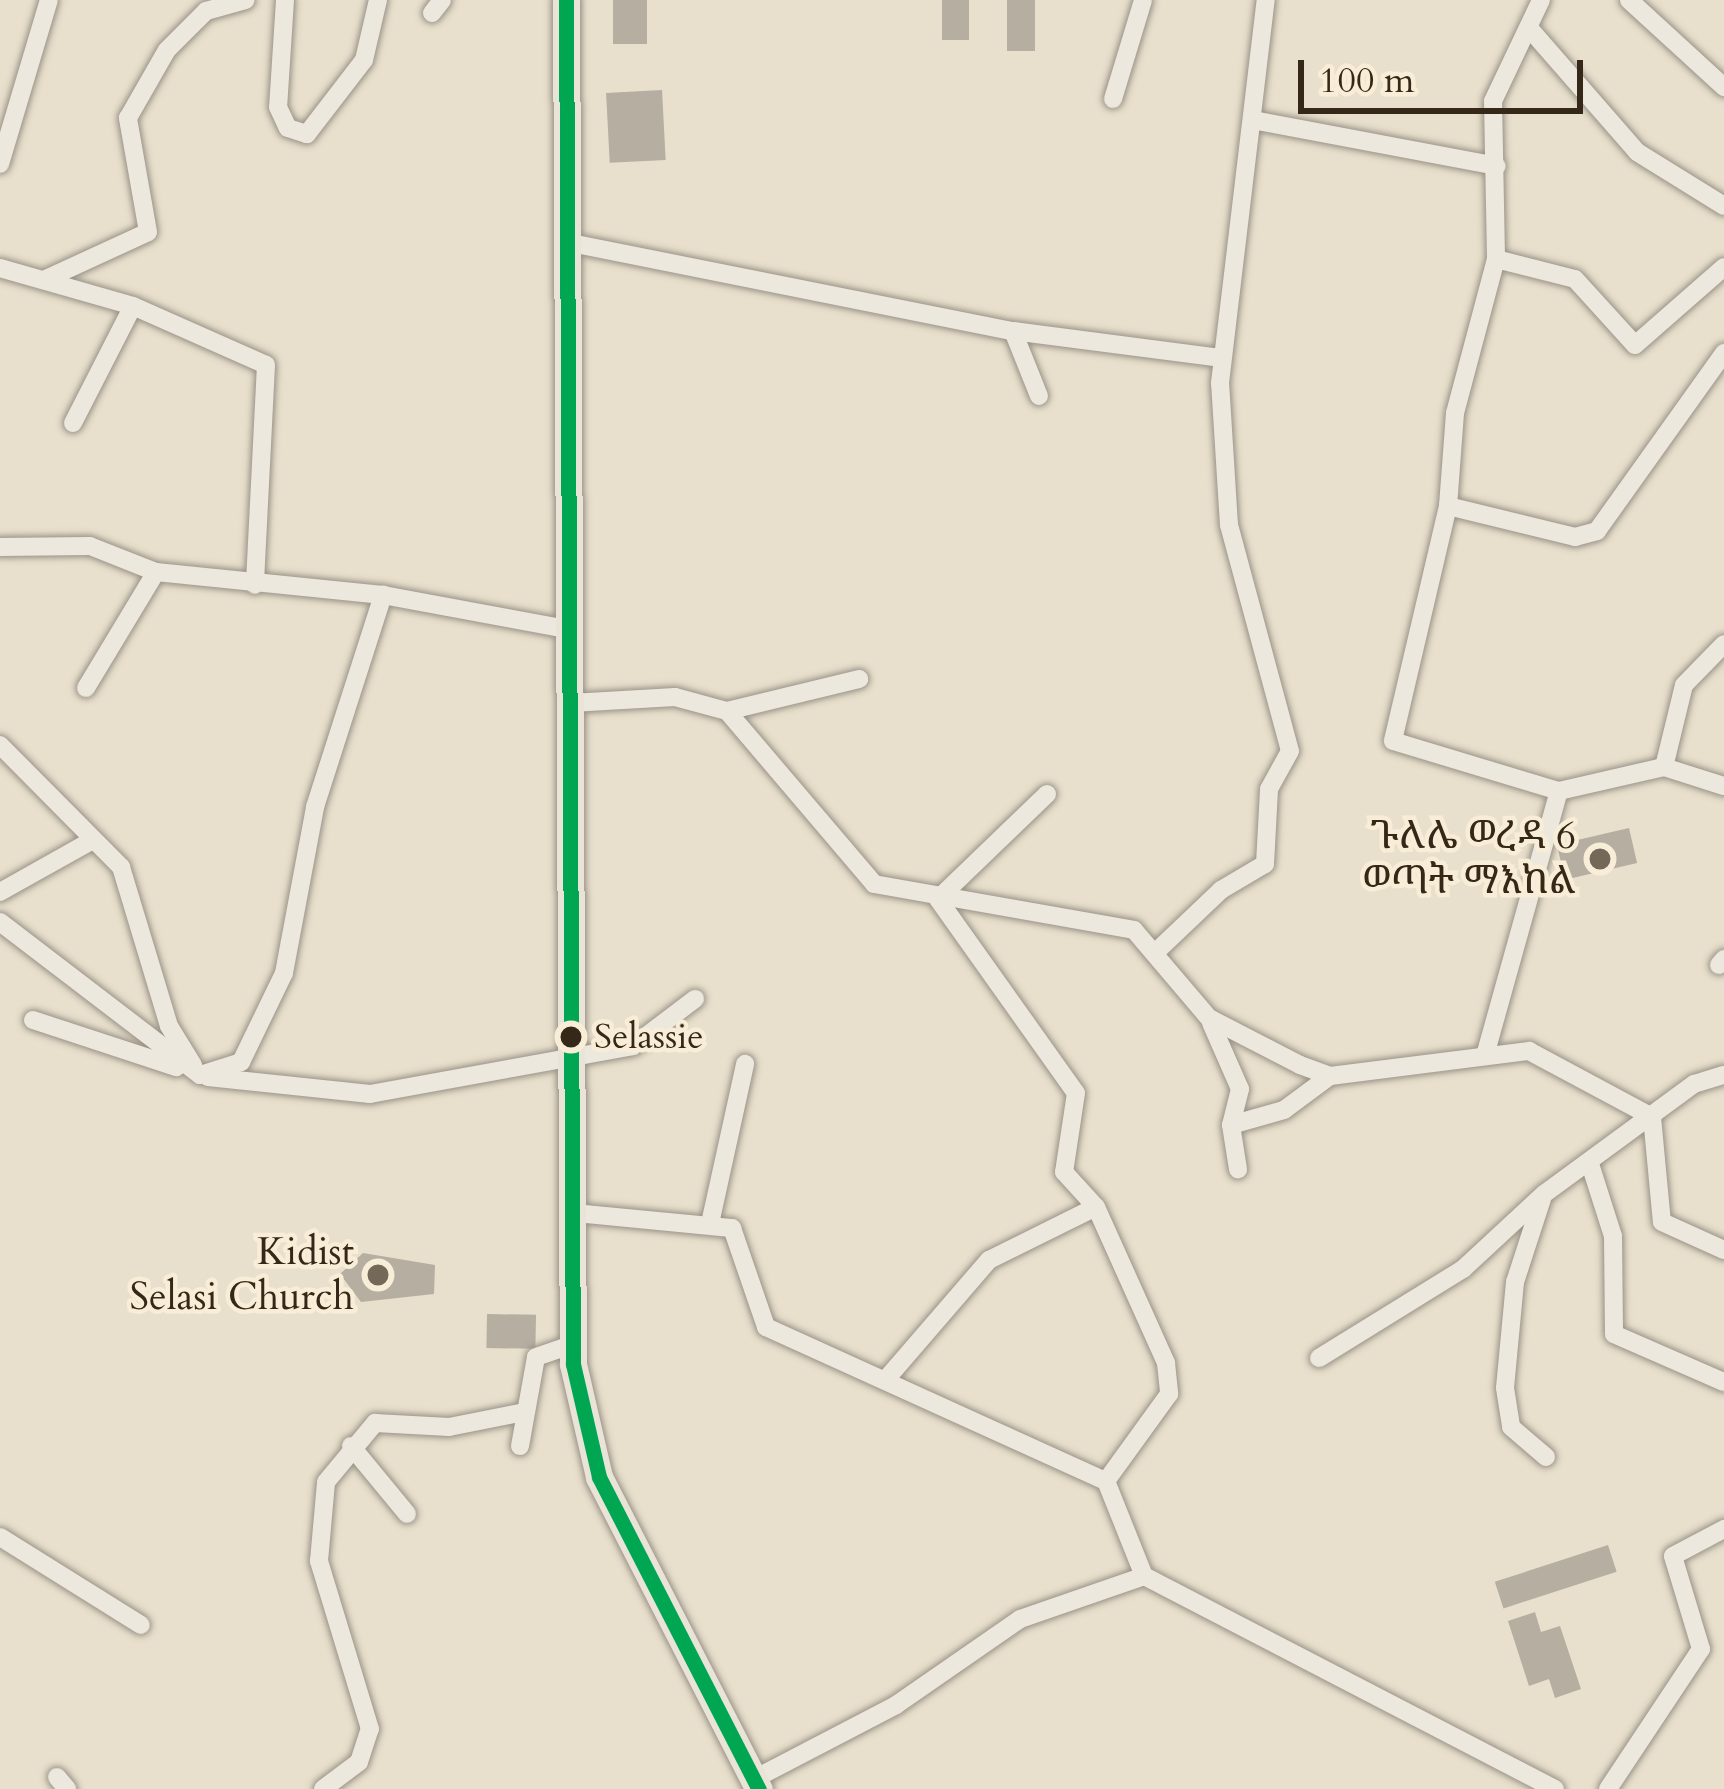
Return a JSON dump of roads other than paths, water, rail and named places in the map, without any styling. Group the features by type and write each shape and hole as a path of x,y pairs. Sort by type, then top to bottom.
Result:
{"main road":[{"path":"566,0 574,1344 599,1477 756,1784"}],"street":[{"path":"0,164 49,0"},
{"path":"46,279 148,232 128,118 166,50 208,5 246,0"},
{"path":"284,0 278,107 288,128 307,134 364,60 378,0"},
{"path":"1113,99 1143,0"},
{"path":"1159,950 1265,864 1269,789 1291,751 1229,525 1220,358 1266,0"},
{"path":"1541,0 1492,100 1496,259 1455,413 1448,506 1393,741 1403,752 1558,791 1664,767 1724,786"},
{"path":"1629,0 1724,88"},
{"path":"1529,28 1637,152 1724,206"},
{"path":"1253,121 1497,166"},
{"path":"571,243 1013,331 1220,358"},
{"path":"1496,259 1575,279 1635,345 1664,329 1724,267"},
{"path":"0,268 133,306 266,364 255,585"},
{"path":"73,423 133,306"},
{"path":"1013,331 1039,396"},
{"path":"1448,506 1575,536 1597,531 1724,353"},
{"path":"0,547 90,546 156,572 383,595 572,630"},
{"path":"86,688 156,572"},
{"path":"200,1076 241,1063 276,994 315,807 383,595"},
{"path":"1664,767 1684,685 1724,644"},
{"path":"571,703 675,698 727,711 859,679"},
{"path":"727,711 858,872 892,893 1134,930 1159,950 1209,1018 1240,1089 1231,1125 1238,1168"},
{"path":"0,745 88,842 122,867 169,1025 200,1076"},
{"path":"1486,1052 1558,791"},
{"path":"938,898 1047,794"},
{"path":"0,892 88,842"},
{"path":"938,898 1076,1093 1064,1172 1096,1207 1170,1376 1149,1432 1106,1481"},
{"path":"0,922 200,1076"},
{"path":"33,1020 200,1076 261,1090 370,1094 575,1059 643,1042 695,999"},
{"path":"1209,1018 1330,1076"},
{"path":"1231,1125 1284,1110 1330,1076 1486,1052 1529,1051 1652,1117"},
{"path":"711,1219 745,1064"},
{"path":"1319,1358 1462,1269 1544,1194 1652,1117 1724,1075"},
{"path":"1652,1117 1662,1222 1724,1250"},
{"path":"1590,1165 1613,1236 1618,1341 1724,1382"},
{"path":"1544,1194 1515,1282 1505,1388 1511,1427 1546,1457"},
{"path":"888,1378 989,1260 1096,1207"},
{"path":"575,1213 711,1219 738,1240 742,1274 766,1327 888,1378 1106,1481 1144,1576 1555,1789"},
{"path":"520,1446 536,1357 574,1344"},
{"path":"323,1789 359,1762 370,1729 316,1542 321,1493 351,1446 376,1423 449,1426 525,1412"},
{"path":"351,1446 407,1514"},
{"path":"1607,1789 1701,1649 1673,1556 1724,1529"},
{"path":"0,1537 141,1625"},
{"path":"756,1784 896,1705 1021,1619 1144,1576"}],"place":[{"name":"ጉለሌ ወረዳ 6 ወጣት ማእከል","path":"1600,859"},
{"name":"Selassie","path":"571,1037"},
{"name":"Kidist Selasi Church","path":"378,1275"}]}
